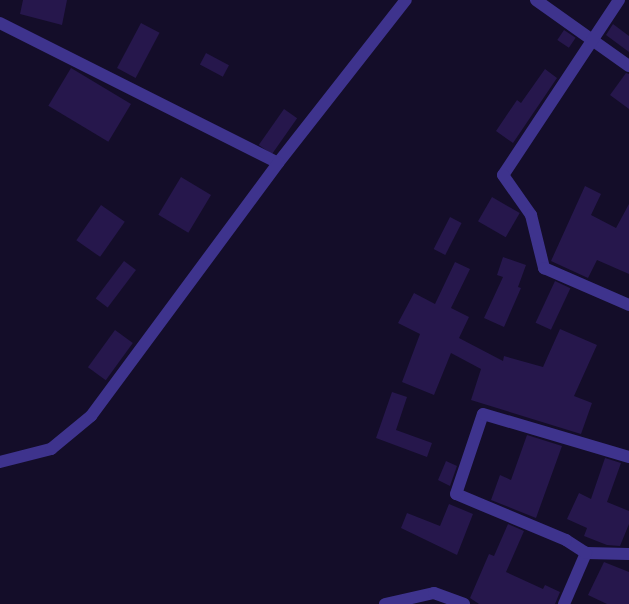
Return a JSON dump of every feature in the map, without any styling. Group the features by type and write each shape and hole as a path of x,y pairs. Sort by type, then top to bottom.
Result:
{"street":[{"path":"0,462 51,449 91,416 278,163 406,0"},
{"path":"536,0 629,66"},
{"path":"620,0 503,175 531,215 544,268 629,305"},
{"path":"0,24 278,163"},
{"path":"629,458 484,414 456,494 566,540 586,553 629,554"},
{"path":"564,604 586,553"},
{"path":"385,604 434,593 464,604"}],"building":[{"path":"23,0 67,0 62,25 20,14"},
{"path":"141,23 160,33 136,78 117,68"},
{"path":"613,24 629,36 629,52 606,35"},
{"path":"564,30 576,38 569,48 557,40"},
{"path":"206,53 229,65 223,77 200,64"},
{"path":"71,68 131,104 108,142 48,106"},
{"path":"545,69 557,78 513,143 496,131 517,100 521,103"},
{"path":"626,73 629,74 629,109 610,95"},
{"path":"284,109 297,118 272,154 259,145"},
{"path":"181,177 211,195 188,233 158,215"},
{"path":"585,186 601,194 591,215 616,228 629,204 629,274 597,260 588,278 551,261"},
{"path":"492,197 520,213 506,237 478,221"},
{"path":"101,205 125,222 100,257 76,240"},
{"path":"450,217 462,223 445,255 434,249"},
{"path":"503,257 526,265 518,287 521,288 504,327 484,318 503,277 497,275"},
{"path":"124,261 136,270 108,308 96,299"},
{"path":"455,262 470,269 451,308 469,317 459,338 503,361 504,356 543,367 560,329 597,345 574,396 592,403 581,434 471,400 481,369 451,353 434,395 402,382 420,334 398,323 414,293 435,304"},
{"path":"555,281 570,288 551,330 536,323"},
{"path":"115,330 133,343 106,380 88,367"},
{"path":"392,392 407,397 396,430 432,443 427,457 376,438"},
{"path":"527,435 562,446 536,518 491,500 500,475 511,480"},
{"path":"605,458 621,463 607,502 629,511 629,524 620,546 607,545 584,536 587,528 567,519 579,493 591,499"},
{"path":"446,461 457,466 450,486 438,480"},
{"path":"449,504 473,514 457,555 401,528 407,513 440,526"},
{"path":"508,524 524,531 506,572 543,589 545,585 560,592 555,604 479,604 470,598 489,554 494,556"},
{"path":"604,562 629,572 629,604 607,604 588,595"}]}
